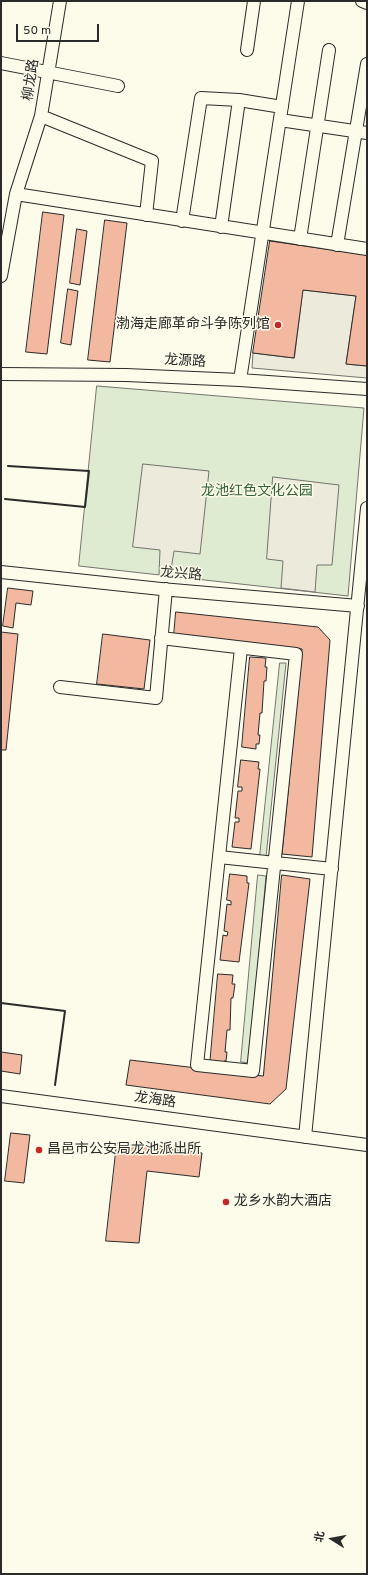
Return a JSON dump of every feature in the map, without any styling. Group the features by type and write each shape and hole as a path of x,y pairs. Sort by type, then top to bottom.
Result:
{"street":[{"name":"柳龙路","path":"1,276 4,246 16,194 41,116 60,1"},
{"path":"247,50 254,1"},
{"path":"240,380 264,233 298,1"},
{"path":"362,1 367,3"},
{"path":"300,239 329,50"},
{"path":"1,63 118,86"},
{"path":"337,245 361,132 367,64"},
{"path":"182,221 201,98 239,100 282,107"},
{"path":"221,227 239,100"},
{"path":"41,116 152,162 146,215"},
{"path":"280,120 361,132"},
{"path":"16,194 367,249"},
{"name":"龙源路","path":"1,374 126,374 367,389"},
{"path":"305,1137 367,508"},
{"name":"龙兴路","path":"1,572 166,589 358,606"},
{"path":"60,687 156,698 166,589"},
{"path":"161,638 296,654 253,1071 197,1065 241,648"},
{"path":"219,857 332,869"},
{"name":"龙海路","path":"1,1096 367,1145"}],"green space":[{"name":"龙池红色文化公园","path":"97,386 364,408 348,596 79,566"},
{"path":"280,663 286,663 266,857 260,856"},
{"path":"258,875 266,876 249,1063 241,1062"}],"shaded area":[{"path":"303,290 356,296 346,364 367,366 367,378 252,368 253,353 294,358"},
{"path":"143,464 209,471 200,554 174,551 170,576 159,575 160,550 133,547"},
{"path":"273,477 339,485 332,565 317,565 315,592 281,588 283,561 267,559"}],"building":[{"path":"43,212 64,215 47,354 26,352"},
{"path":"105,220 127,223 110,362 88,360"},
{"path":"77,229 87,231 80,285 70,283"},
{"name":"渤海走廊革命斗争陈列馆","path":"270,241 367,255 367,366 346,364 356,296 303,290 294,358 253,353"},
{"path":"68,289 78,291 71,345 61,343"},
{"path":"8,588 33,591 31,605 16,603 13,628 3,626"},
{"path":"176,612 318,627 330,640 312,857 282,854 302,649 174,636"},
{"path":"1,632 18,634 6,750 1,750"},
{"path":"103,634 150,640 144,689 97,684"},
{"path":"250,657 266,658 265,667 267,667 266,681 264,681 262,713 260,713 258,735 260,735 259,744 256,744 256,749 242,747"},
{"path":"241,760 259,762 258,769 260,769 251,849 232,847 235,822 239,822 239,818 235,818 238,791 242,791 242,787 238,787"},
{"path":"230,874 247,876 247,883 249,883 239,962 220,960 223,935 227,936 228,932 224,931 227,904 231,905 231,901 227,900"},
{"path":"282,875 310,879 286,1089 270,1104 126,1085 130,1060 263,1076"},
{"path":"218,974 233,975 232,984 235,984 233,998 231,998 230,1030 227,1030 225,1052 227,1052 226,1061 224,1061 223,1066 210,1065"},
{"path":"1,1052 22,1055 20,1074 1,1071"},
{"path":"11,1133 30,1135 24,1183 5,1181"},
{"path":"117,1143 202,1153 199,1177 147,1171 139,1243 106,1241"}],"wall":[{"path":"5,499 85,507 89,471 8,466"},
{"path":"1,1003 65,1011 55,1085"}],"place":[{"name":"渤海走廊革命斗争陈列馆","path":"278,325"},
{"name":"昌邑市公安局龙池派出所","path":"39,1150"},
{"name":"龙乡水韵大酒店","path":"226,1202"}]}
